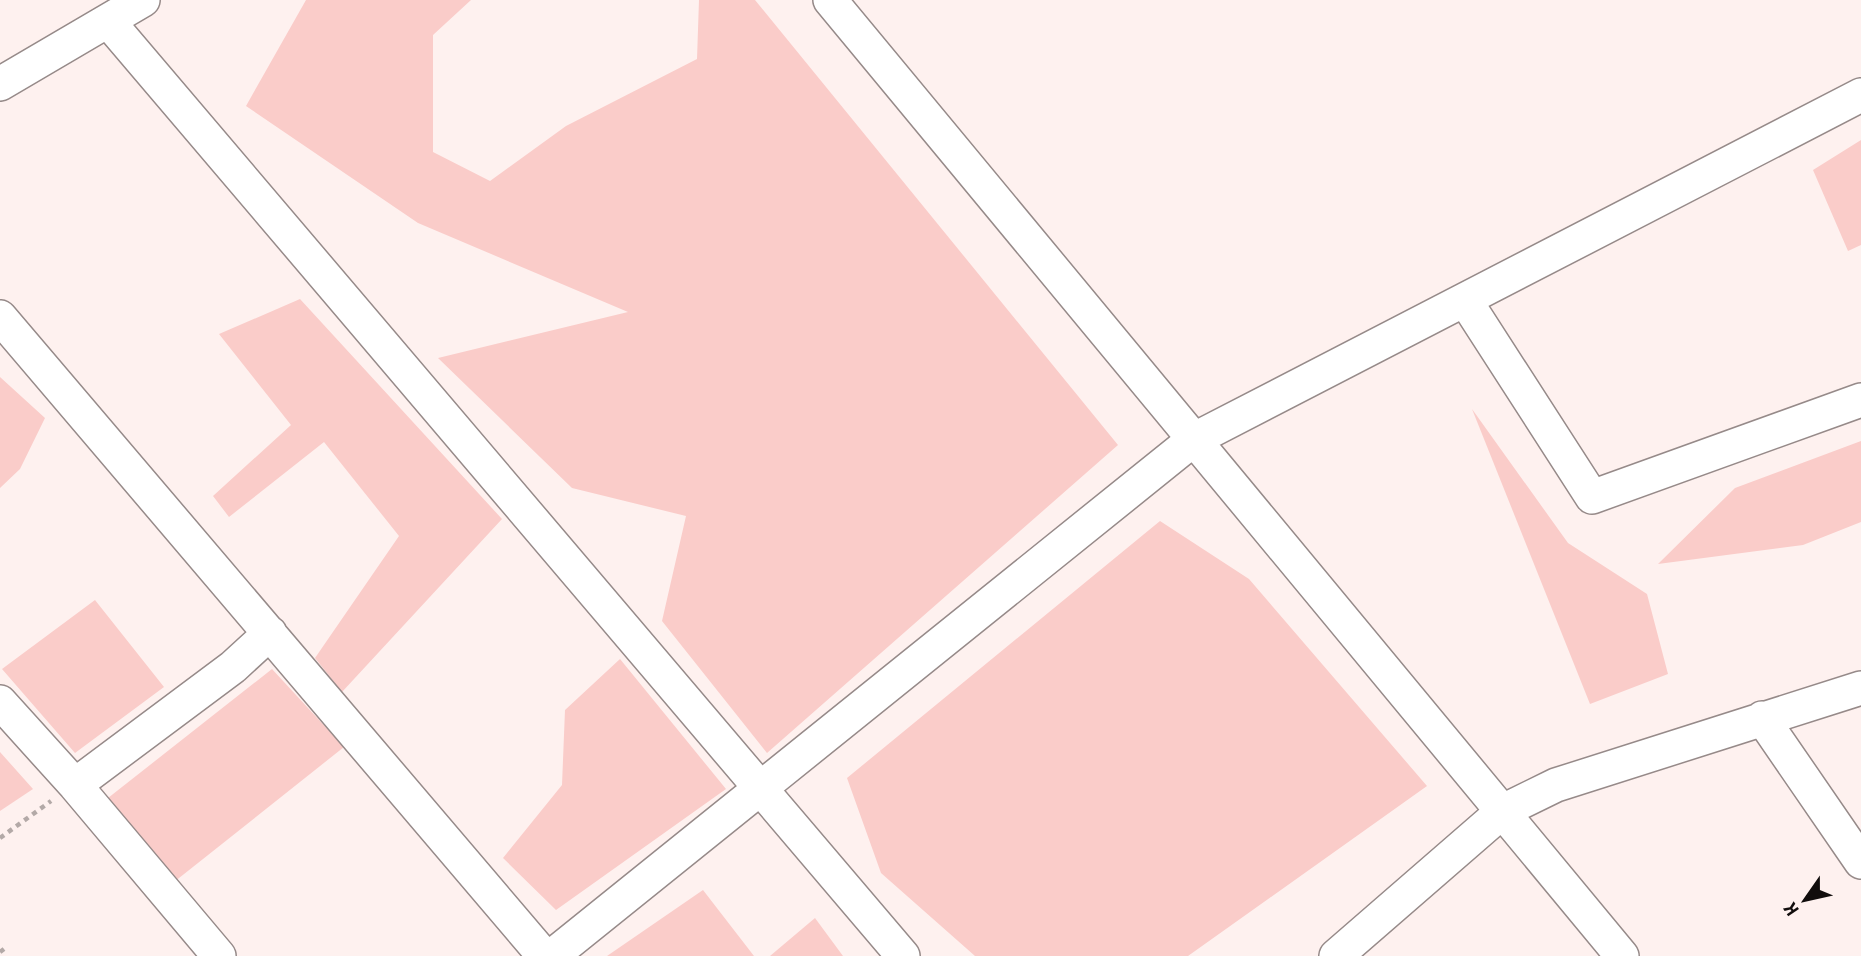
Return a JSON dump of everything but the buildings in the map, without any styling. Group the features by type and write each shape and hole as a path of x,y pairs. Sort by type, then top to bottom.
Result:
{"street":[{"path":"0,84 143,0"},
{"path":"830,0 1622,956"},
{"path":"108,21 902,956"},
{"path":"552,956 1194,440 1861,95"},
{"path":"1465,300 1592,497 1861,400"},
{"path":"0,317 544,956"},
{"path":"75,785 233,667 270,633"},
{"path":"1336,956 1503,811 1556,785 1861,688"},
{"path":"0,702 75,785 219,956"},
{"path":"1762,718 1861,862"}],"path":[{"path":"0,838 75,785"}],"shaded area":[{"path":"306,0 471,0 433,35 433,152 490,181 566,126 697,59 699,0 755,0 1118,445 767,753 662,621 686,516 572,488 438,358 628,312 418,223 246,106"},
{"path":"1861,140 1861,245 1848,251 1813,170"},
{"path":"300,299 502,519 342,692 315,658 399,536 324,442 229,517 213,496 291,425 219,334"},
{"path":"0,377 45,418 20,469 0,488"},
{"path":"1472,409 1568,543 1647,594 1668,674 1590,704"},
{"path":"1861,441 1861,522 1803,545 1658,564 1735,488"},
{"path":"1160,521 1249,579 1427,786 1188,956 975,956 881,873 847,778"},
{"path":"95,600 164,687 75,753 2,669"},
{"path":"620,659 726,789 556,910 503,858 562,785 565,710"},
{"path":"272,669 344,747 174,882 108,798"},
{"path":"0,752 33,789 0,811"},
{"path":"703,890 754,956 607,956"},
{"path":"815,918 843,956 770,956"}]}
